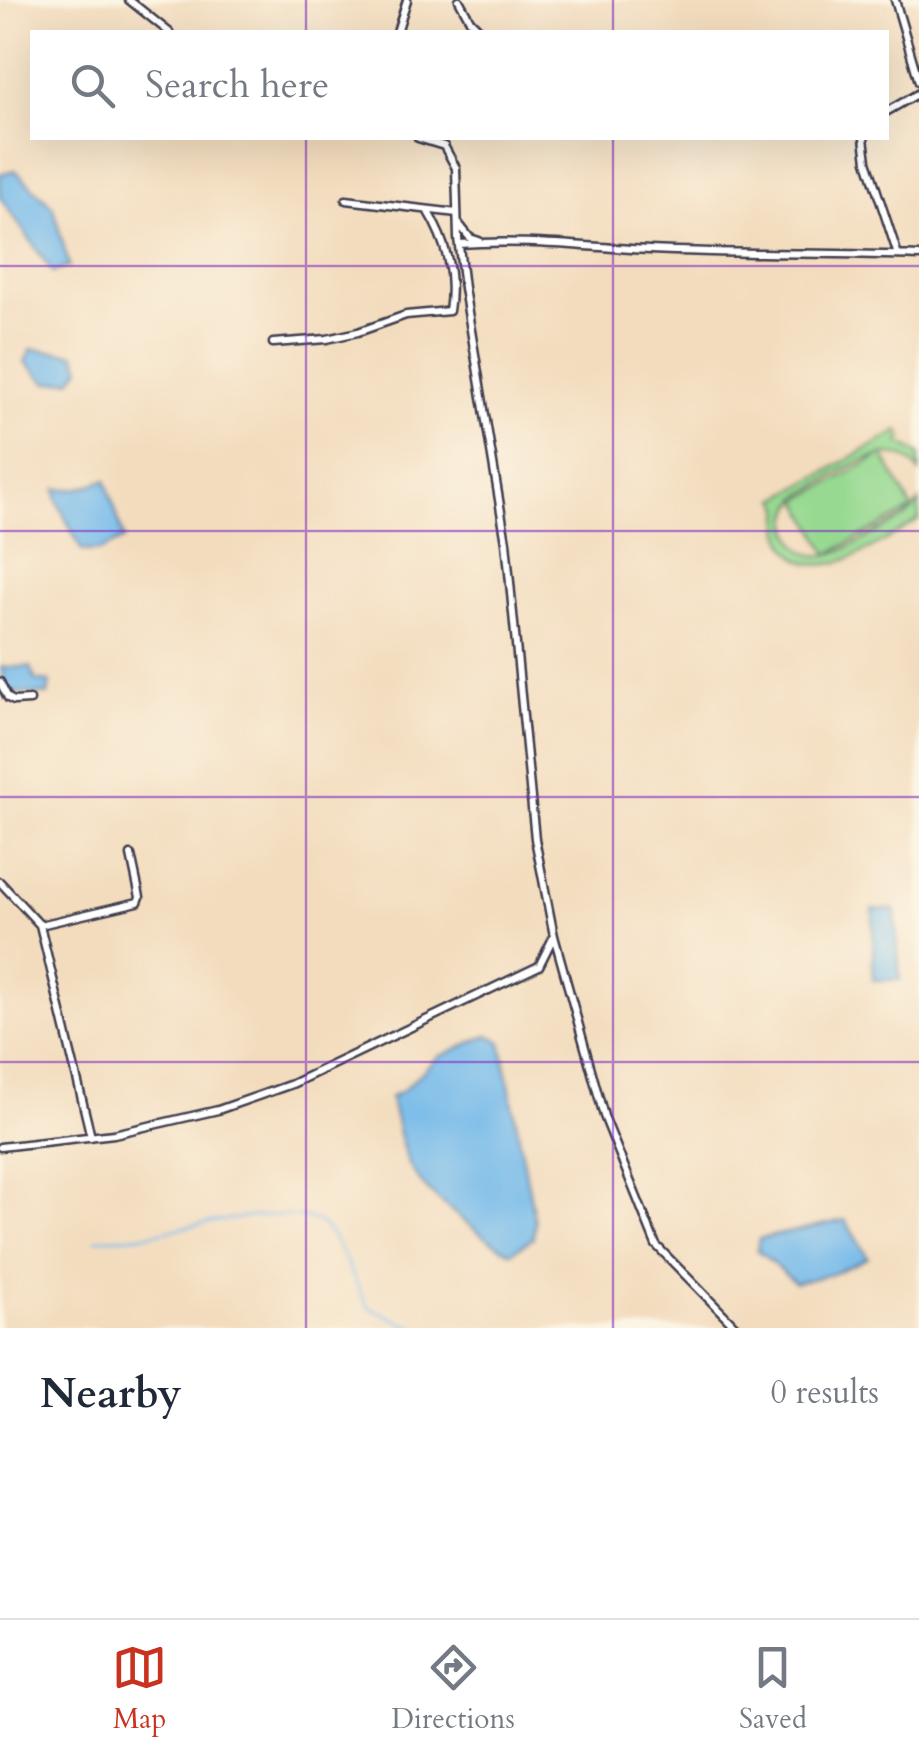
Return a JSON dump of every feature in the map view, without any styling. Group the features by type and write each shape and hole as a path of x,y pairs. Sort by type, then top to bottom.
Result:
{"street":[{"path":"129,0 166,30"},
{"path":"398,30 408,0"},
{"path":"459,0 480,30"},
{"path":"894,0 919,82"},
{"path":"889,110 919,93"},
{"path":"424,140 444,146 456,168 458,244 506,542 535,839 554,936 604,1116 656,1245 736,1328"},
{"path":"864,140 867,161 898,255"},
{"path":"346,200 457,216"},
{"path":"273,343 327,339 406,315 449,311 451,296 444,238 427,210"},
{"path":"457,216 464,233 485,242"},
{"path":"458,244 919,256"},
{"path":"0,682 8,698 30,700"},
{"path":"40,925 138,902 131,855"},
{"path":"0,882 40,925 90,1137"},
{"path":"0,1147 90,1137 218,1110 292,1084 539,966 554,936"}],"green space":[{"path":"899,431 903,438 899,442 919,454 919,472 908,460 894,455 862,461 800,496 791,513 791,532 807,553 829,554 900,520 919,502 919,520 872,548 837,562 804,562 791,552 783,536 782,507 777,499"},
{"path":"883,454 912,509 828,554 799,500"}],"water":[{"path":"15,170 53,207 69,266 53,273 0,197 0,174"},
{"path":"31,349 75,354 81,368 71,380 47,383 25,362"},
{"path":"106,480 124,539 102,550 82,551 57,501 56,489 77,489"},
{"path":"1,667 31,667 35,680 50,682 48,695 6,692"},
{"path":"873,909 895,910 900,980 873,980"},
{"path":"489,1035 501,1041 535,1222 533,1238 512,1252 440,1202 417,1177 404,1152 390,1097 401,1092 438,1057"},
{"path":"845,1220 868,1258 832,1274 795,1283 757,1250 759,1239"}],"waterway":[{"path":"96,1240 264,1216 309,1219 323,1226 336,1243 368,1307 415,1328"}]}
